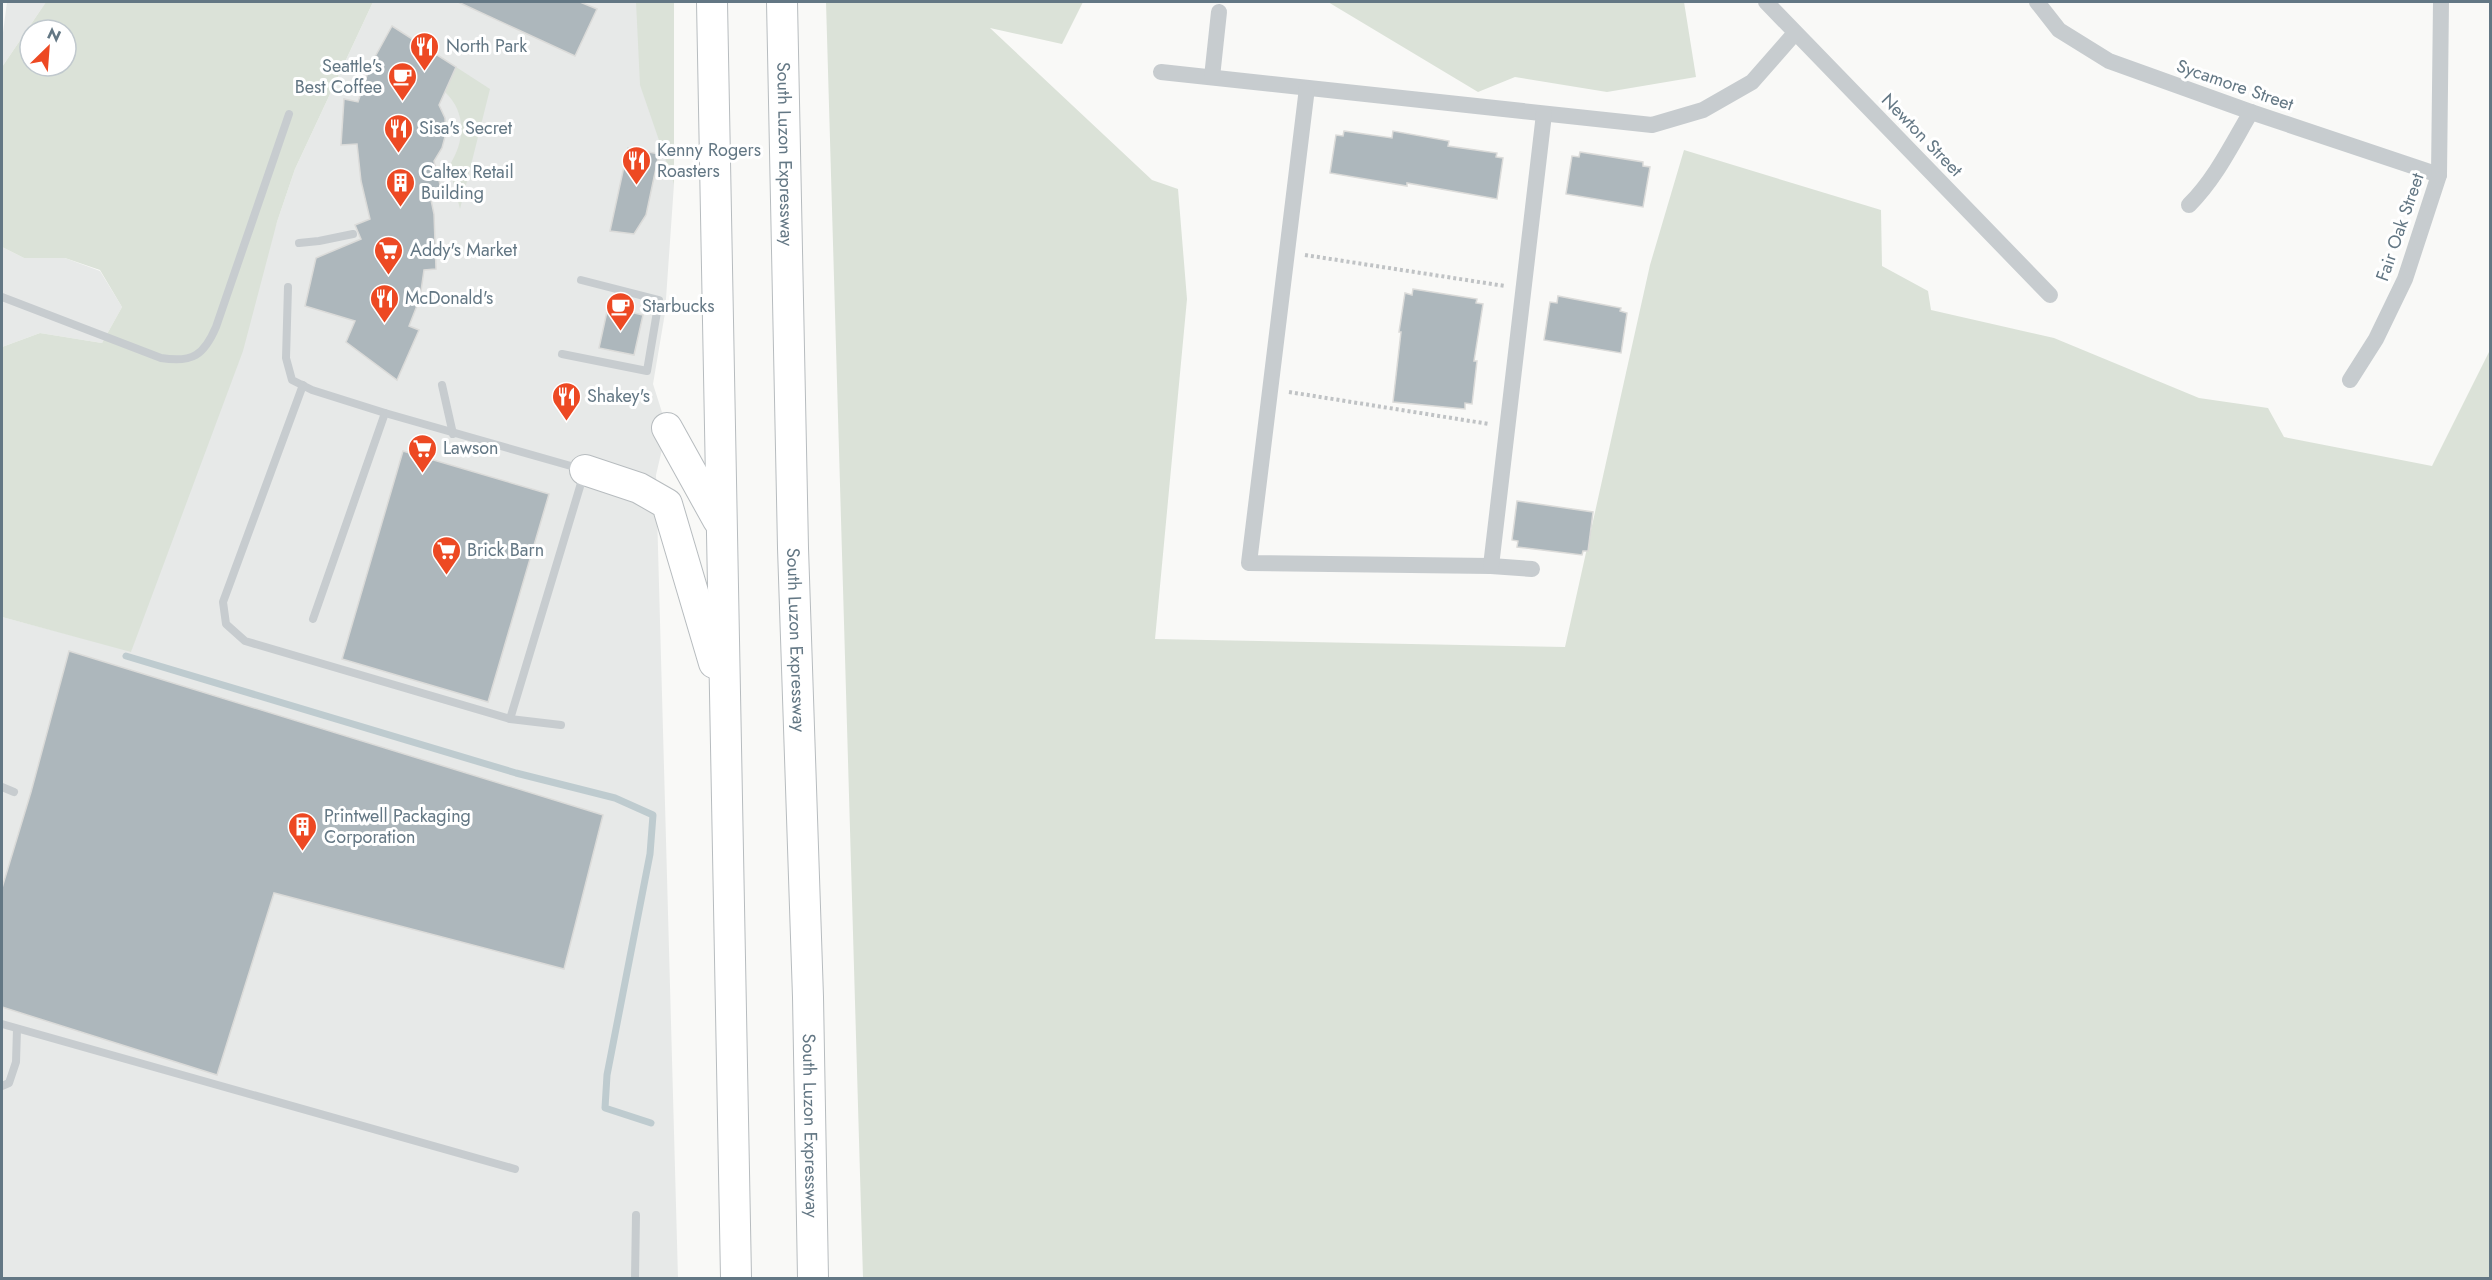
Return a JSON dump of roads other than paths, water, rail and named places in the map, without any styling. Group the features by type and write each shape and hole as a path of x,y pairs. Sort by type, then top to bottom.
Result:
{"highway":[{"path":"712,2 736,1278"},
{"name":"South Luzon Expressway","path":"782,2 792,536 807,985 813,1278"},
{"path":"667,428 721,526"},
{"path":"585,470 639,488 667,504 726,705"}],"street":[{"name":"Newton Street","path":"1766,2 2050,295"},
{"name":"Sycamore Street","path":"2037,2 2059,30 2109,61 2251,112 2439,175"},
{"name":"Fair Oak Street","path":"2350,380 2376,339 2405,279 2439,175 2441,2"},
{"path":"1212,77 1219,12"},
{"path":"1161,72 1652,125 1703,110 1752,82 1795,33"},
{"path":"1306,88 1249,563 1491,566 1532,569"},
{"path":"2189,205 2204,190 2251,112"},
{"path":"1491,566 1544,114"}],"lane":[{"path":"2,297 161,358 176,360 194,357 208,344 216,327 289,114"},
{"path":"299,243 353,234"},
{"path":"562,354 647,371 659,300 581,280"},
{"path":"288,287 286,358 292,380 453,434 585,470 510,719"},
{"path":"303,385 224,602 226,624 245,641 510,719 561,725"},
{"path":"442,385 453,434"},
{"path":"312,619 385,413"},
{"path":"2,787 14,792"},
{"path":"2,1024 515,1170"},
{"path":"2,1086 9,1083 16,1062 17,1029"},
{"path":"635,1278 636,1215"}],"waterway":[{"path":"126,656 516,773 615,798 653,815 650,854 607,1075 605,1108 651,1123"}],"place":[{"name":"North Park","path":"425,72"},
{"name":"Seattle's Best Coffee","path":"403,102"},
{"name":"Sisa's Secret","path":"398,154"},
{"name":"Kenny Rogers Roasters","path":"636,186"},
{"name":"Caltex Retail Building","path":"400,208"},
{"name":"Addy's Market","path":"389,276"},
{"name":"McDonald's","path":"384,324"},
{"name":"Starbucks","path":"621,332"},
{"name":"Shakey's","path":"566,422"},
{"name":"Lawson","path":"422,474"},
{"name":"Brick Barn","path":"446,576"},
{"name":"Printwell Packaging Corporation","path":"303,852"}]}
